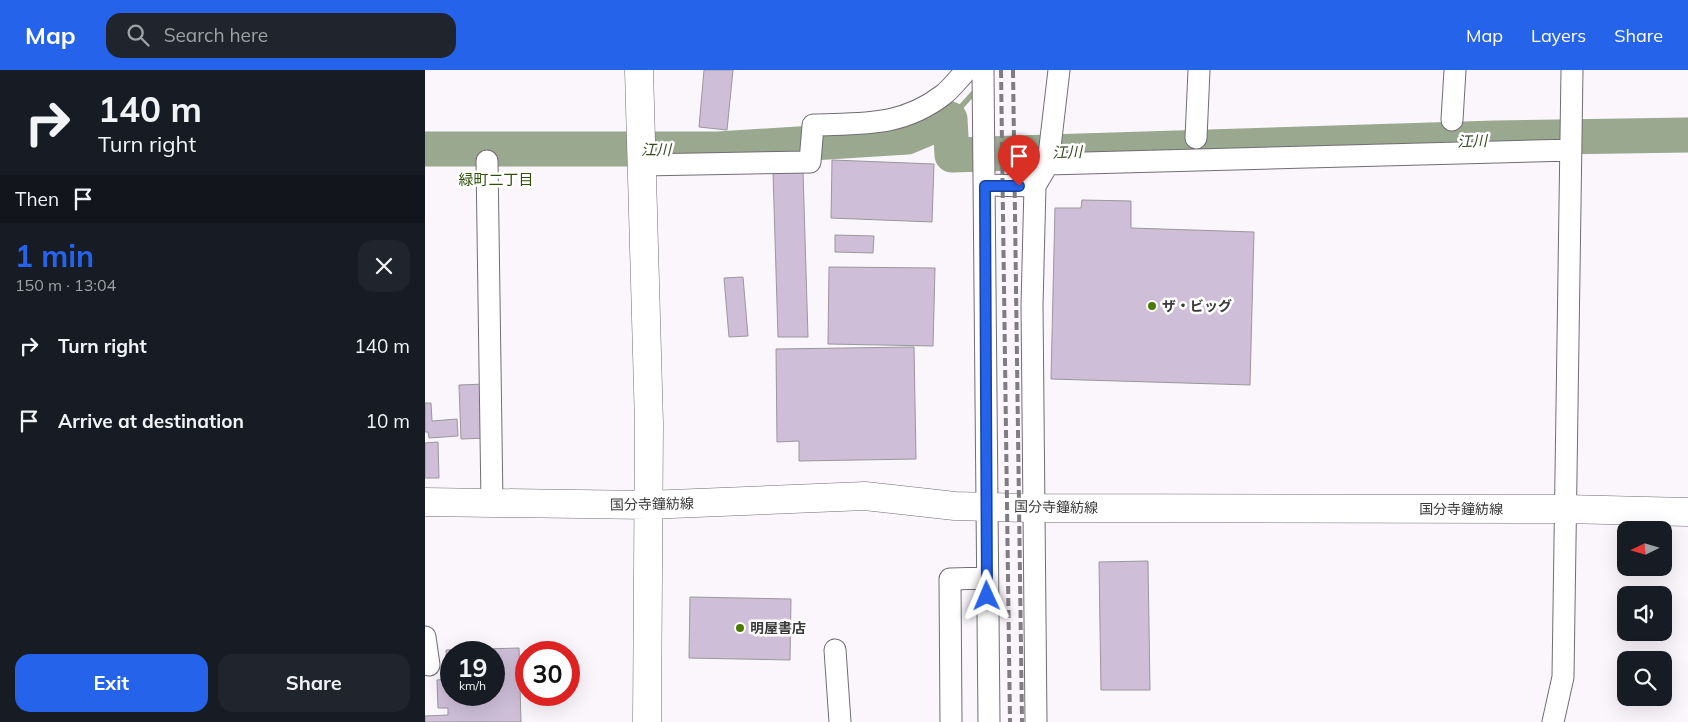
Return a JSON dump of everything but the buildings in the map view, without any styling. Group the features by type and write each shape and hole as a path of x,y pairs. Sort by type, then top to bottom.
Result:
{"street":[{"path":"639,70 649,424 647,722"},
{"path":"642,166 810,162 813,125 883,123 912,114 943,94 967,70"},
{"path":"983,70 989,722"},
{"path":"1036,722 1032,508 1032,305 1035,186 1049,164 1059,70"},
{"path":"1196,138 1199,70"},
{"path":"1452,120 1455,70"},
{"path":"1553,722 1563,677 1572,70"},
{"path":"1049,164 1571,150"},
{"path":"487,160 492,503"},
{"path":"985,186 1035,186"},
{"name":"国分寺鐘紡線","path":"425,502 647,505 865,496 955,506 1032,508 1565,509 1688,512"},
{"path":"951,722 950,579 987,578"},
{"path":"425,637 429,665"},
{"path":"835,650 840,722"}],"waterway":[{"path":"950,119 977,89"},
{"name":"江川","path":"425,149 718,149 907,137 950,119 952,155 1495,138 1688,135"}],"railway":[{"path":"1001,70 1010,722"},
{"path":"1013,70 1022,722"}],"place":[{"name":"ザ・ビッグ","path":"1152,306"},
{"name":"明屋書店","path":"740,628"}],"district":[{"name":"緑町二丁目","path":"496,179"}],"route":[{"path":"987,596 985,186 1019,186"}]}
